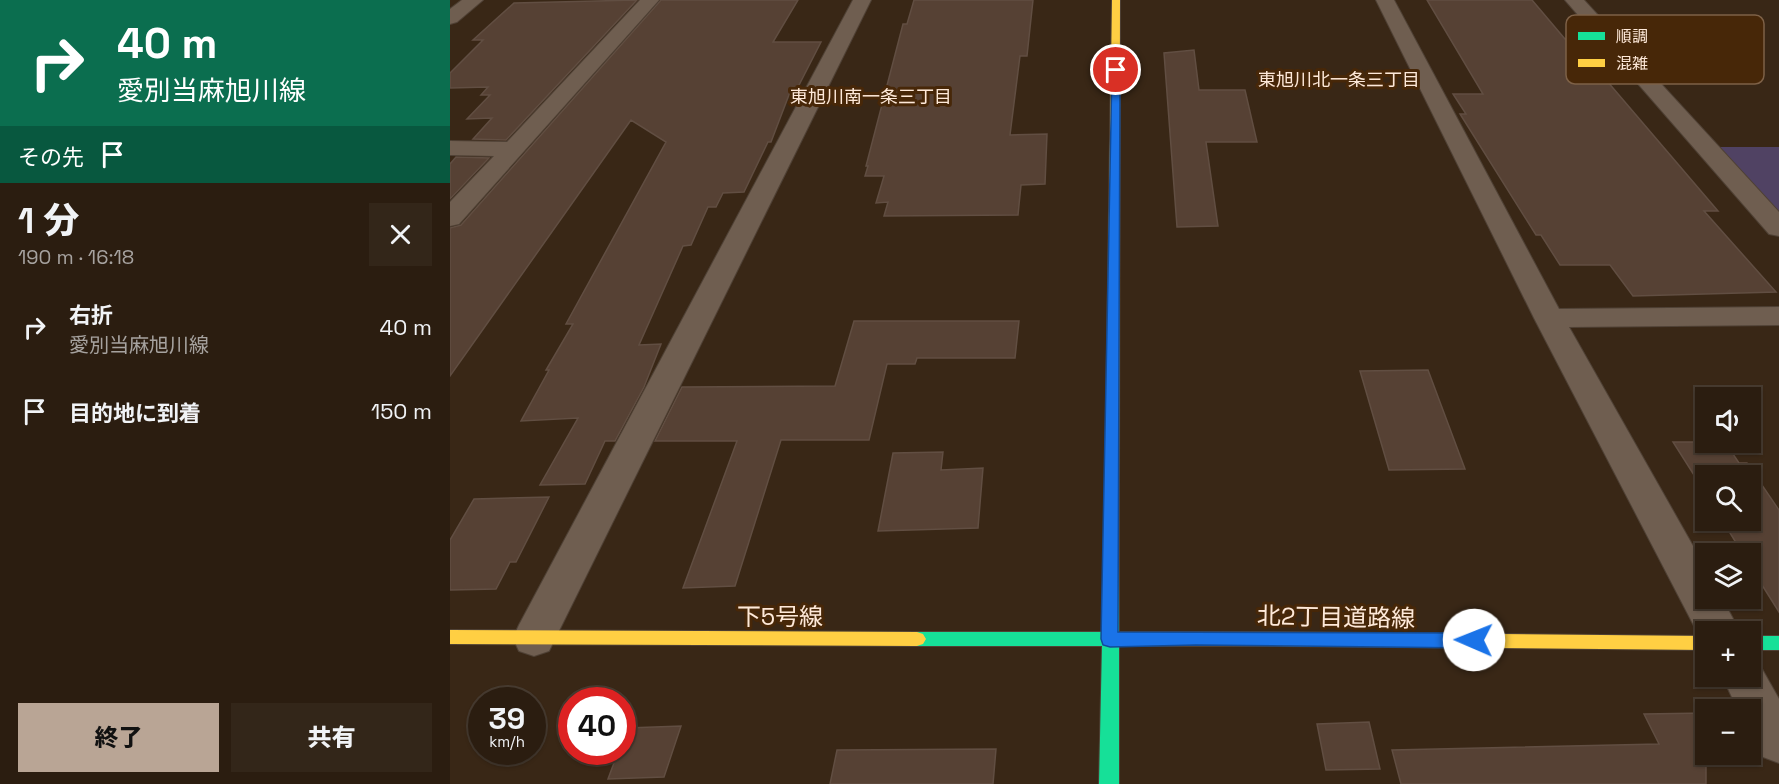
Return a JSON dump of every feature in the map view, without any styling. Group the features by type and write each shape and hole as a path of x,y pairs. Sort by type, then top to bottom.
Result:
{"main road":[{"path":"1109,784 1116,0"},
{"name":"下5号線","path":"450,637 1110,639"},
{"name":"北2丁目道路線","path":"1110,639 1695,643"},
{"path":"1761,643 1779,643"}],"street":[{"path":"450,18 474,0"},
{"path":"450,218 650,0"},
{"path":"534,638 862,0"},
{"path":"1384,0 1549,318 1713,621"},
{"path":"1574,0 1587,15"},
{"path":"1650,84 1779,228"},
{"path":"450,148 513,149"},
{"path":"1549,318 1779,316"},
{"path":"1749,687 1779,742"}],"shaded area":[{"path":"1719,147 1779,147 1779,213"}],"building":[{"path":"637,0 506,140 473,139 492,118 467,119 490,95 481,95 488,87 450,88 450,73 483,40 473,40 514,3"},
{"path":"661,0 798,0 773,42 821,42 798,87 792,87 771,142 768,142 744,192 723,193 716,207 708,207 691,245 683,246 639,345 661,344 644,387 615,441 605,441 585,484 540,485 578,418 521,421 549,370 546,370 573,324 566,324 666,142 631,120 450,376 450,228 461,225"},
{"path":"914,0 1033,0 1027,56 1020,56 1010,135 1047,134 1045,184 1021,185 1018,215 884,216 888,202 876,203 884,176 865,176 868,166 866,166 903,24 907,24"},
{"path":"1427,0 1532,0 1566,39 1566,84 1610,84 1718,211 1704,211 1776,292 1633,296 1610,265 1560,265 1541,235 1536,235 1460,114 1466,114 1453,94 1483,94"},
{"path":"1194,50 1199,90 1245,90 1257,142 1206,142 1218,226 1177,227 1164,53"},
{"path":"456,157 489,158 450,199 450,164"},
{"path":"854,321 1019,321 1015,358 917,358 915,364 887,364 869,440 781,440 735,586 683,588 737,441 655,441 682,387 835,386"},
{"path":"1428,370 1465,469 1389,470 1360,371"},
{"path":"1673,442 1695,442 1695,453 1732,453 1739,463 1748,465 1695,465 1695,477"},
{"path":"943,452 941,470 983,468 978,528 878,531 893,453"},
{"path":"1761,484 1779,510 1779,612 1761,583 1761,543 1736,543 1729,531 1761,531"},
{"path":"549,497 516,562 510,562 496,589 450,590 450,540 474,499"},
{"path":"1695,713 1695,765 1706,765 1706,784 1401,784 1392,750 1659,744 1644,714"},
{"path":"1369,722 1380,769 1326,770 1317,724"},
{"path":"681,726 664,777 608,779 613,765 636,765 636,728"},
{"path":"996,749 993,784 830,784 837,750"}],"traffic: fast":[{"path":"1109,784 1112,488"},
{"path":"917,639 1277,639"},
{"path":"1761,643 1779,643"}],"traffic: slow":[{"path":"1112,488 1116,0"},
{"path":"450,637 917,639"},
{"path":"1277,639 1695,643"}],"district":[{"name":"東旭川北一条三丁目","path":"1339,79"},
{"name":"東旭川南一条三丁目","path":"871,96"}],"route":[{"path":"1116,70 1110,639 1474,640"}]}
